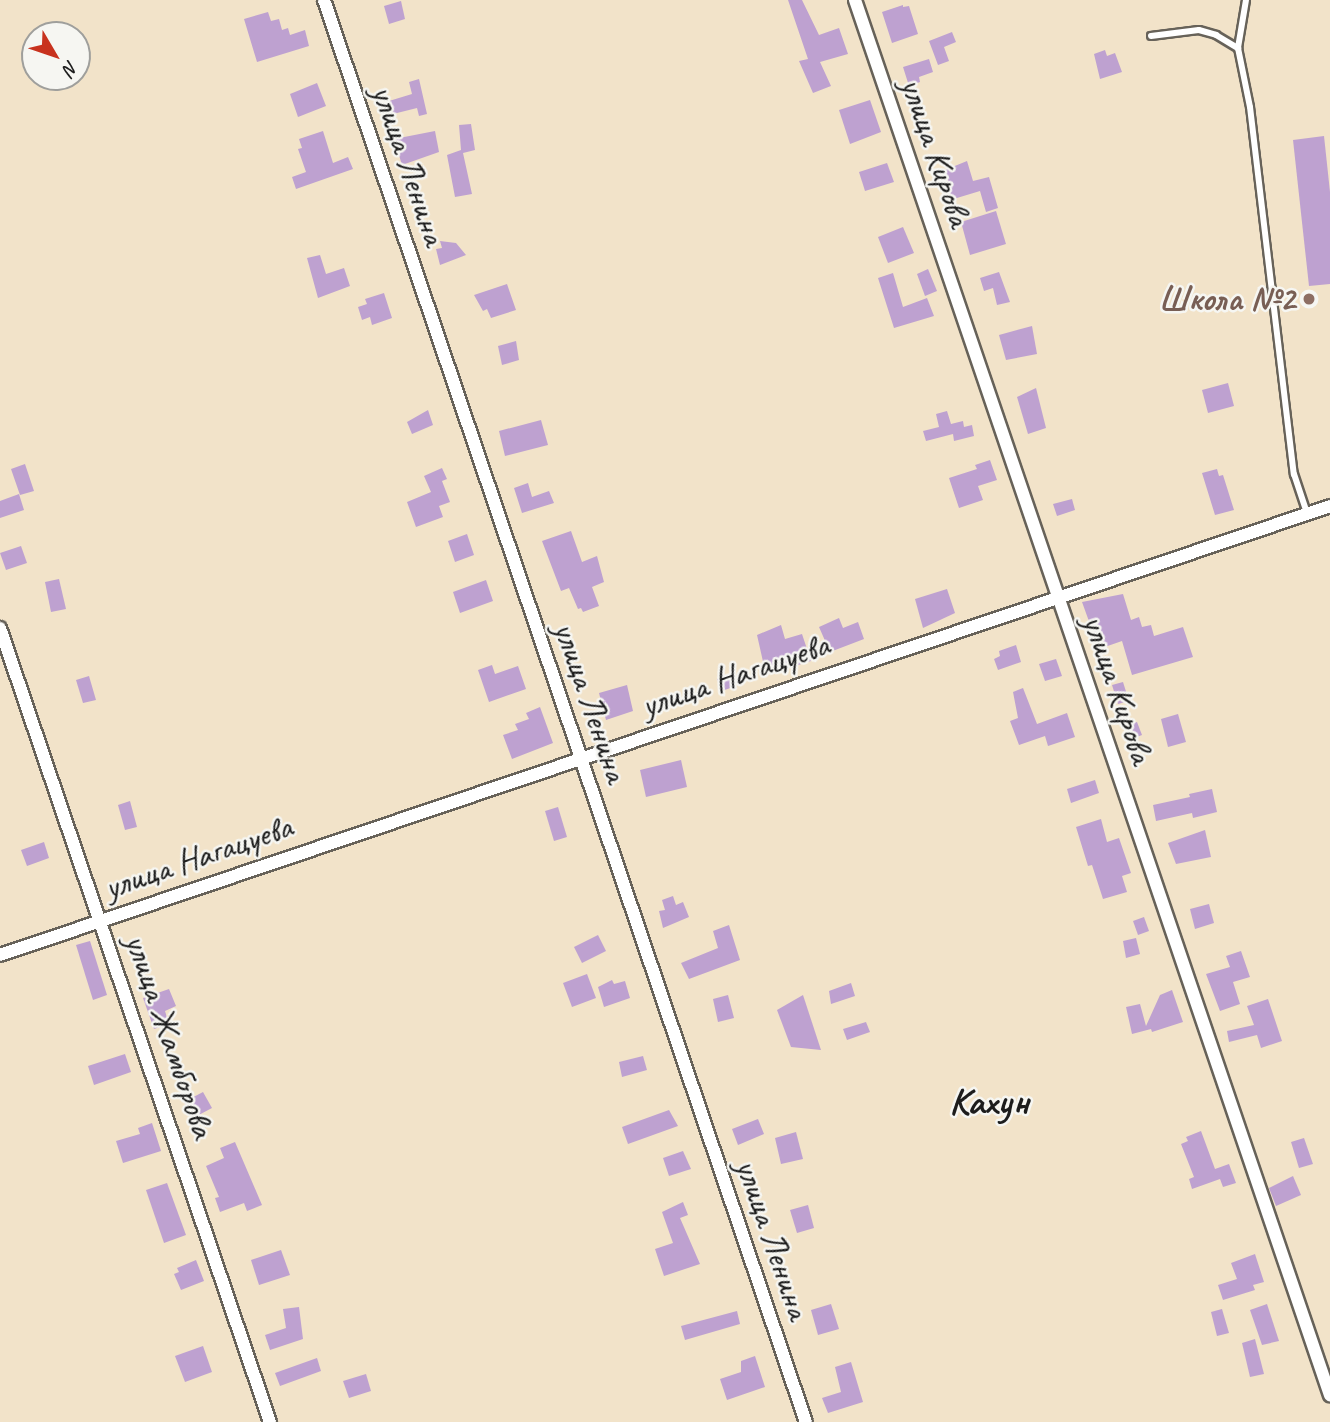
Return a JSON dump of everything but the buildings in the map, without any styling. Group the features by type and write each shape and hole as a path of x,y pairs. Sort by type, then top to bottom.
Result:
{"street":[{"name":"улица Ленина","path":"324,0 806,1422"},
{"name":"улица Кирова","path":"855,0 1330,1395"},
{"name":"улица Нагацуева","path":"0,955 1330,506"},
{"name":"улица Жамборова","path":"0,628 270,1422"}],"lane":[{"path":"1246,0 1238,48 1250,107 1294,474 1307,513"},
{"path":"1152,36 1199,30 1216,35 1238,48"}],"place":[{"name":"Школа №2","path":"1309,299"}],"district":[{"name":"Кахун","path":"989,1102"}]}
